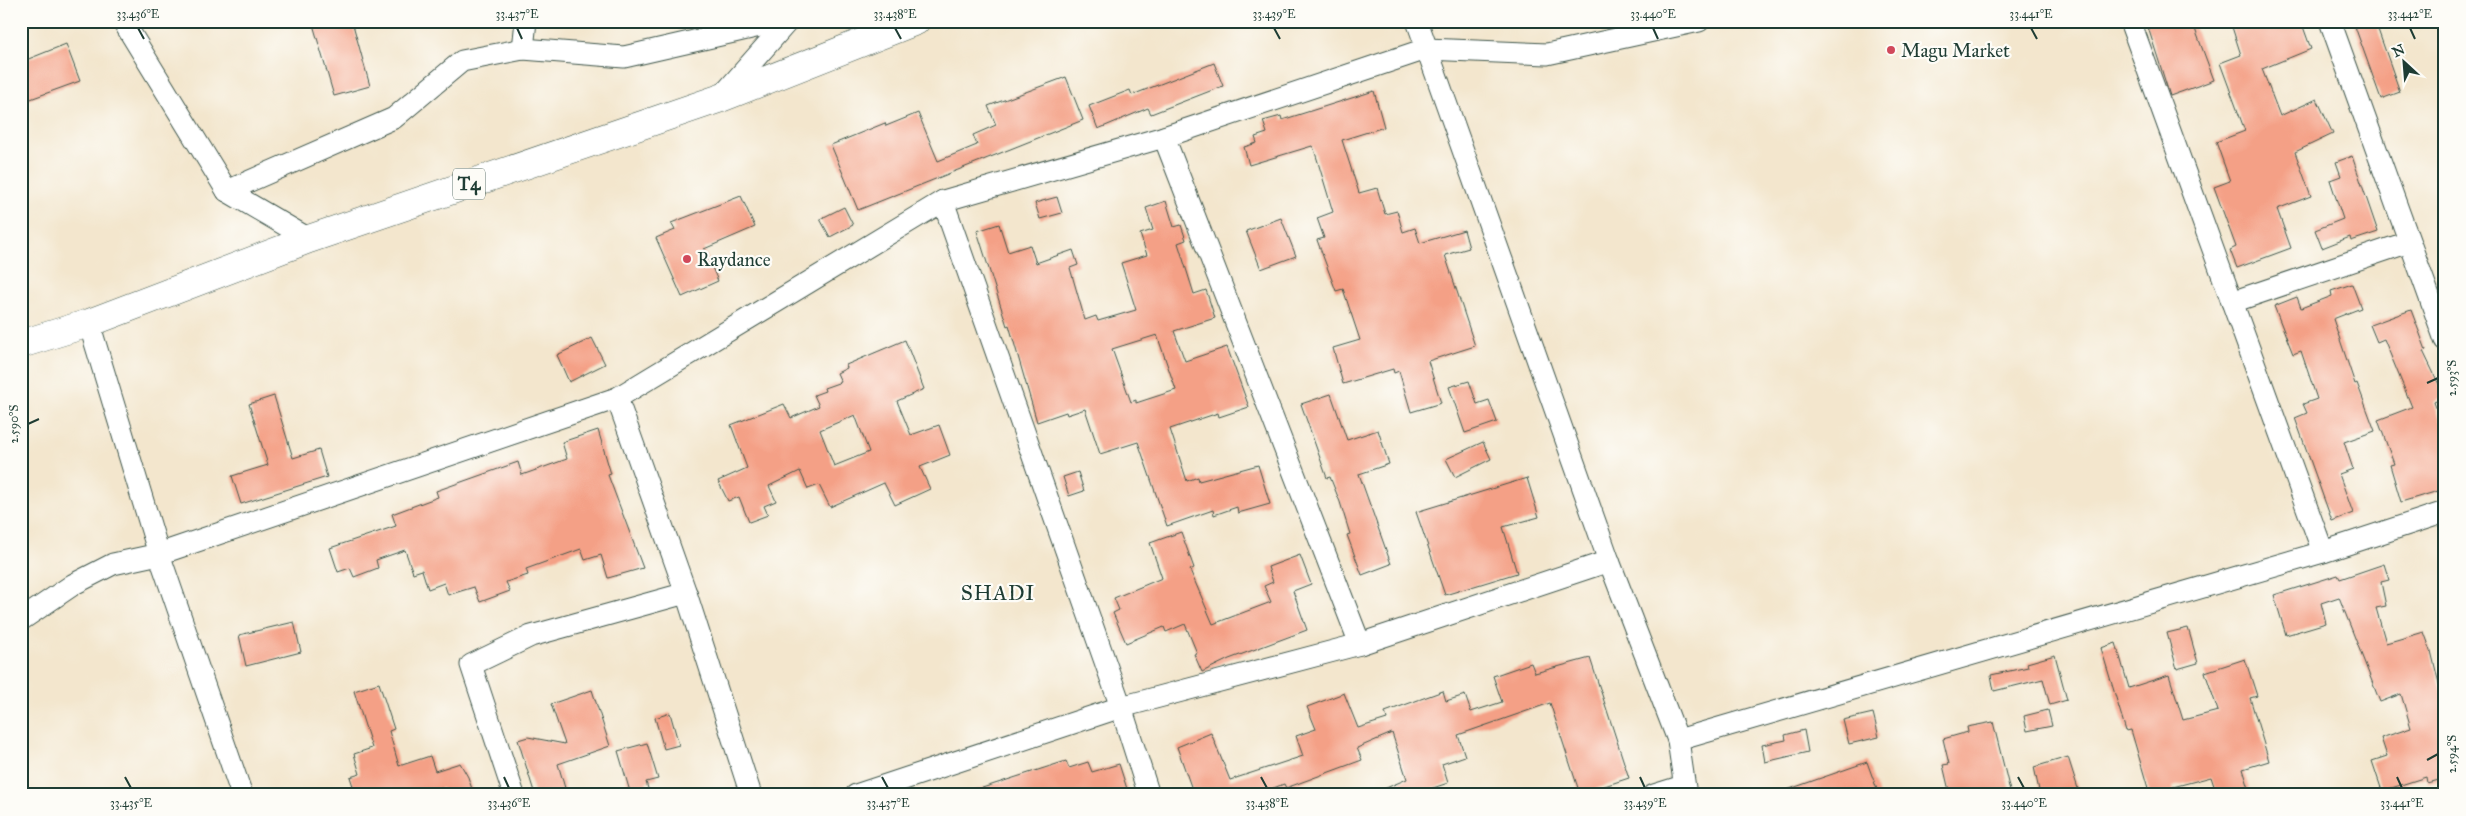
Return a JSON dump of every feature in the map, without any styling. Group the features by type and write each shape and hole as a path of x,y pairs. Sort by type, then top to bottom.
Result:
{"highway":[{"name":"T4","path":"21,344 89,323 309,239 721,98 916,21"}],"street":[{"path":"123,21 227,190 309,239"},
{"path":"523,49 526,21"},
{"path":"227,190 394,118 462,61 523,49 624,58 760,26 769,21"},
{"path":"721,98 788,21"},
{"path":"1417,21 1609,562 1678,740 1684,790 1654,795"},
{"path":"21,620 74,584 113,564 159,554 617,398 943,200 1164,137 1426,49 1547,54 1699,21"},
{"path":"2130,21 2323,552"},
{"path":"2330,21 2445,340"},
{"path":"1164,137 1360,644"},
{"path":"943,200 1121,707 1149,795"},
{"path":"2232,302 2409,242"},
{"path":"89,323 159,554 242,795"},
{"path":"617,398 686,593 751,795"},
{"path":"1678,740 2323,552 2445,512"},
{"path":"856,795 1121,707 1360,644 1609,562"},
{"path":"514,795 471,665 531,636 686,593"}],"building":[{"path":"312,21 352,21 370,86 334,96"},
{"path":"2146,21 2192,21 2214,80 2170,96"},
{"path":"2248,21 2301,21 2311,49 2262,69 2280,116 2317,99 2333,134 2295,152 2311,196 2277,209 2291,248 2237,268 2230,250 2236,247 2214,187 2230,181 2216,142 2245,131 2220,63 2241,55 2232,27"},
{"path":"2353,21 2375,21 2400,92 2381,99"},
{"path":"66,44 80,81 25,101 21,91 21,62"},
{"path":"1214,63 1223,86 1151,114 1148,108 1098,129 1089,106 1130,90 1132,95"},
{"path":"1066,77 1083,120 858,210 831,145 885,123 886,126 918,113 938,161 977,145 973,135 996,125 988,106"},
{"path":"1374,91 1384,127 1342,140 1359,193 1377,188 1385,214 1397,211 1403,232 1415,228 1420,243 1464,230 1469,248 1445,255 1475,346 1428,361 1441,403 1411,412 1399,371 1394,373 1393,369 1343,384 1333,348 1360,340 1343,289 1336,291 1317,240 1324,238 1317,218 1333,212 1314,149 1312,146 1249,165 1244,147 1257,143 1255,137 1267,133 1263,121 1281,116 1282,120"},
{"path":"2352,156 2378,232 2351,241 2350,237 2322,248 2315,230 2343,219 2330,180 2341,176 2336,162"},
{"path":"741,196 755,227 704,249 718,281 682,297 656,238 675,230 671,223"},
{"path":"1057,197 1062,213 1040,219 1035,203"},
{"path":"1166,201 1174,227 1181,225 1186,240 1178,243 1194,294 1206,290 1215,318 1174,331 1185,361 1227,347 1249,407 1219,417 1218,413 1170,429 1187,481 1198,477 1199,481 1258,465 1270,504 1238,513 1237,507 1214,515 1213,510 1167,526 1138,442 1100,454 1085,409 1067,415 1066,412 1037,422 1009,325 1007,326 977,231 999,224 1008,252 1030,245 1036,263 1073,250 1078,265 1070,268 1085,320 1096,316 1098,321 1136,310 1121,263 1147,255 1140,234 1153,230 1146,208","holes":["1157,335 1176,390 1136,403 1136,400 1131,402 1112,349"]},
{"path":"844,207 853,225 830,237 820,219"},
{"path":"1281,218 1296,256 1261,269 1246,231"},
{"path":"2352,284 2361,308 2333,319 2355,384 2357,383 2375,431 2344,442 2353,469 2339,474 2353,513 2332,521 2295,418 2307,413 2303,404 2317,399 2301,351 2293,354 2274,306 2297,297 2301,308 2332,296 2331,291"},
{"path":"2411,310 2426,350 2423,351 2445,397 2434,402 2445,432 2445,489 2401,502 2390,465 2394,464 2378,420 2412,407 2384,339 2377,342 2370,325"},
{"path":"592,338 605,364 569,382 557,355"},
{"path":"905,340 924,389 897,401 911,435 939,425 950,455 920,467 930,489 895,505 884,483 830,507 819,485 808,489 800,471 769,486 776,501 764,506 768,515 749,522 739,497 728,501 718,481 747,468 731,425 784,404 791,418 819,406 814,395 825,391 824,388 841,382 837,373 847,368 846,365","holes":["855,415 869,452 834,466 820,430"]},
{"path":"1469,381 1477,404 1489,400 1497,422 1465,433 1449,387"},
{"path":"1331,394 1347,440 1378,430 1389,464 1359,474 1391,564 1362,575 1347,535 1350,534 1340,502 1330,477 1327,478 1301,404"},
{"path":"274,396 293,458 319,450 327,477 241,504 232,476 268,465 249,404"},
{"path":"598,430 611,474 608,475 643,568 608,578 601,555 585,560 581,549 526,569 528,575 506,582 510,591 480,602 474,587 448,595 444,583 428,589 422,570 413,573 405,550 376,560 378,568 354,577 350,568 338,572 330,548 396,526 392,514 438,497 436,491 518,462 522,475 567,459 562,442"},
{"path":"1483,442 1491,459 1455,477 1446,459"},
{"path":"1078,472 1084,491 1069,496 1063,477"},
{"path":"1527,478 1539,517 1503,527 1517,573 1445,595 1416,512"},
{"path":"1181,532 1194,568 1190,570 1213,624 1271,602 1264,586 1273,582 1268,567 1300,555 1311,584 1293,591 1307,630 1229,659 1202,672 1194,654 1197,653 1185,624 1166,632 1164,627 1126,643 1113,613 1119,610 1114,598 1162,578 1150,543"},
{"path":"2384,564 2389,580 2381,582 2386,606 2376,608 2386,643 2424,632 2431,651 2445,708 2445,778 2427,783 2426,777 2382,791 2372,761 2387,756 2381,738 2411,728 2401,694 2380,702 2339,597 2321,603 2326,623 2286,635 2274,595 2338,575 2340,579"},
{"path":"294,622 301,652 246,666 239,635"},
{"path":"2188,628 2198,663 2177,669 2167,633"},
{"path":"2116,643 2129,688 2169,675 2183,720 2218,711 2205,672 2245,659 2257,696 2250,698 2269,761 2243,769 2251,795 2217,795 2211,777 2173,787 2174,792 2150,795 2131,730 2126,731 2101,648"},
{"path":"2055,655 2067,700 2050,705 2043,679 1994,691 1991,675 2028,667 2027,663"},
{"path":"1590,658 1629,778 1580,794 1550,703 1458,735 1465,756 1442,764 1448,783 1427,790 1429,795 1370,795 1407,779 1392,733 1357,748 1362,760 1286,788 1284,784 1255,795 1194,795 1177,747 1211,733 1230,780 1303,756 1296,736 1316,729 1307,707 1344,693 1358,728 1387,719 1385,712 1443,691 1446,701 1465,695 1471,712 1502,702 1493,676 1531,663 1535,673"},
{"path":"379,683 394,729 389,731 399,766 430,756 435,771 460,763 468,777 474,795 444,795 442,788 421,795 356,795 350,777 360,774 354,754 372,748 354,691"},
{"path":"592,690 610,746 558,764 567,795 535,795 518,740 528,737 565,744 551,704"},
{"path":"2048,710 2052,726 2027,731 2024,716"},
{"path":"670,713 679,745 664,749 655,718"},
{"path":"1873,713 1879,737 1849,744 1843,720"},
{"path":"1993,722 2011,795 1950,795 1943,765 1949,764 1943,739 1968,732 1967,727"},
{"path":"1804,730 1808,752 1765,762 1762,745 1786,740 1785,735"},
{"path":"647,743 658,779 646,782 650,795 631,795 618,751"},
{"path":"2068,757 2080,795 2040,795 2034,767"},
{"path":"1066,761 1069,768 1088,762 1092,772 1119,764 1129,795 973,795 973,791"},
{"path":"1867,762 1879,795 1782,795 1781,792"}],"place":[{"name":"Magu Market","path":"1891,50"},
{"name":"Raydance","path":"687,259"}],"district":[{"name":"SHADI","path":"998,593"}]}
